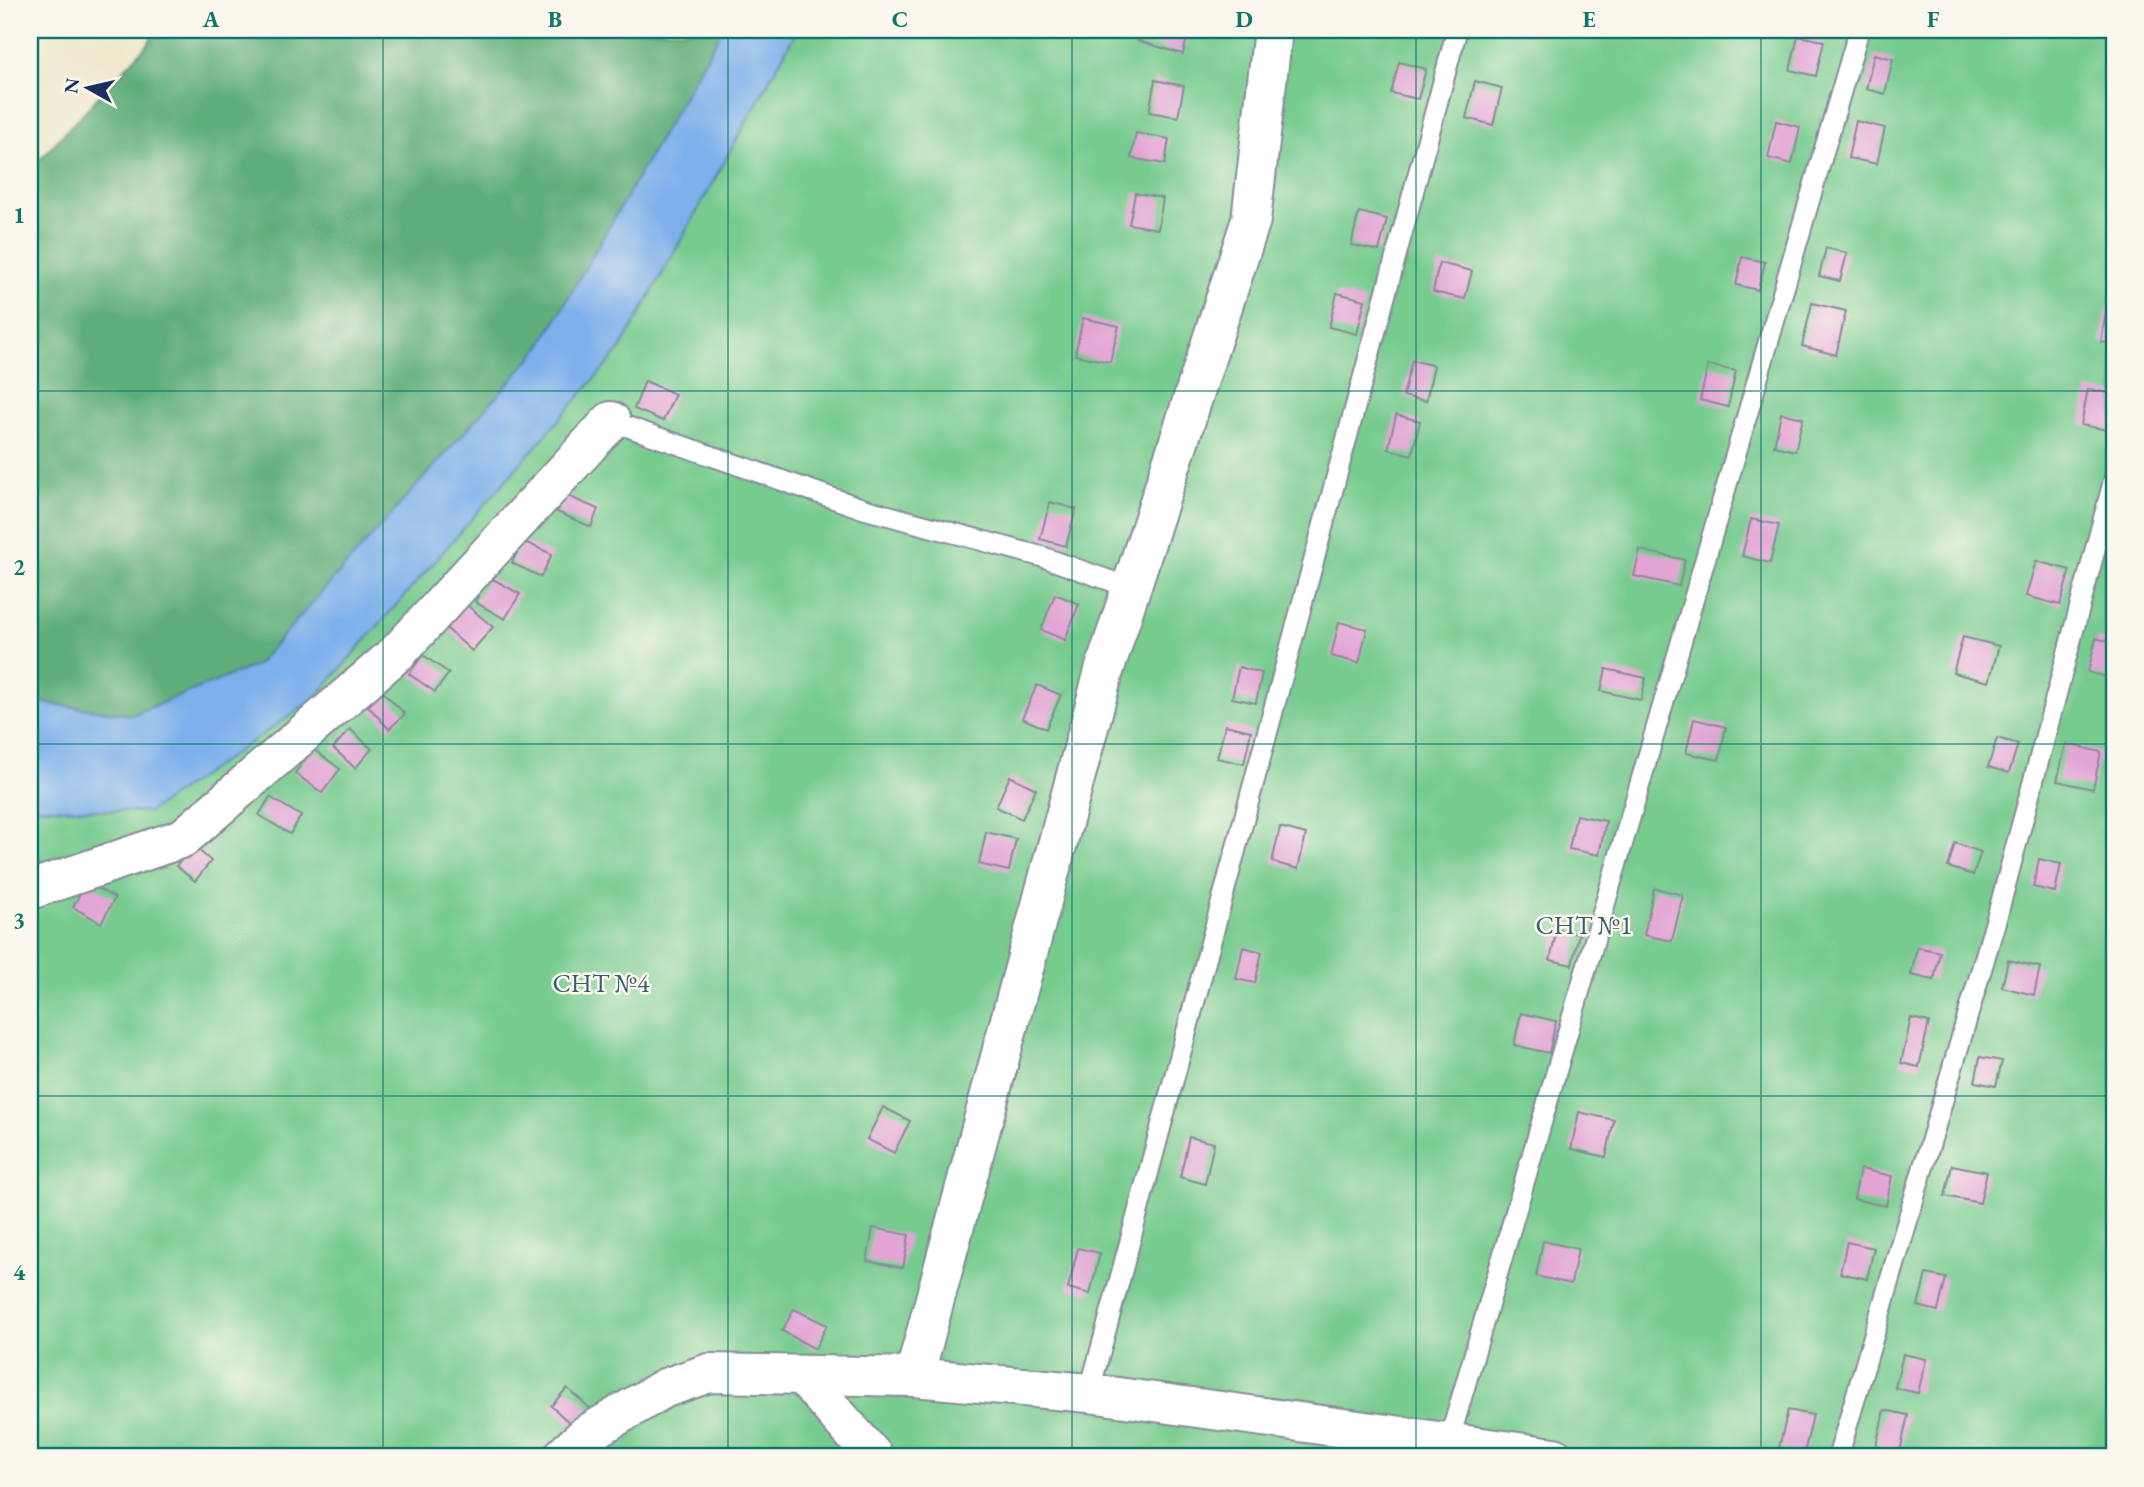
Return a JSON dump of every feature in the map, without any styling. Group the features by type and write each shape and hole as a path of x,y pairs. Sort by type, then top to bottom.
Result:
{"street":[{"path":"914,1377 1104,671 1251,220 1273,30"},
{"path":"30,890 183,838 397,653 611,421"},
{"path":"562,1457 587,1434 665,1388 709,1373 914,1377 1089,1392 1554,1457"},
{"path":"803,1376 874,1457"}],"lane":[{"path":"1089,1392 1457,30"},
{"path":"1450,1441 1859,30"},
{"path":"611,421 864,509 1043,557 1131,588"},
{"path":"1838,1457 1998,913 2114,479"}],"green space":[{"path":"156,30 722,30 539,349 257,665 132,715 30,701 30,170 148,44"},
{"path":"797,30 2114,30 2114,1457 30,1457 30,807 149,812 620,350"}],"water":[{"path":"722,30 797,30 620,350 314,699 149,812 30,807 30,701 132,715 257,665 539,349"}],"building":[{"path":"1141,30 1189,30 1183,54 1138,41"},
{"path":"1798,36 1824,41 1816,76 1790,70"},
{"path":"1874,54 1893,59 1885,94 1866,89"},
{"path":"1399,62 1426,69 1418,99 1391,93"},
{"path":"1155,80 1184,86 1178,117 1149,112"},
{"path":"1475,81 1502,88 1493,125 1466,118"},
{"path":"1776,121 1800,127 1792,164 1768,158"},
{"path":"1856,121 1885,128 1877,164 1848,158"},
{"path":"1136,133 1169,139 1165,164 1131,158"},
{"path":"1135,193 1163,198 1158,229 1129,224"},
{"path":"1359,212 1387,219 1379,251 1351,245"},
{"path":"1826,248 1847,253 1840,281 1819,276"},
{"path":"1742,257 1765,262 1758,290 1736,285"},
{"path":"1439,263 1472,271 1465,299 1433,292"},
{"path":"1337,293 1365,300 1357,334 1329,327"},
{"path":"1812,303 1846,311 1836,355 1802,346"},
{"path":"2107,307 2114,308 2114,344 2101,342"},
{"path":"1083,318 1119,326 1110,362 1075,355"},
{"path":"1412,360 1434,366 1426,401 1403,396"},
{"path":"1708,365 1736,371 1728,407 1700,400"},
{"path":"645,381 675,394 663,421 634,409"},
{"path":"2088,389 2114,394 2113,431 2081,425"},
{"path":"1781,413 1803,418 1795,451 1774,446"},
{"path":"1396,415 1420,421 1412,455 1388,449"},
{"path":"565,495 598,509 591,527 557,512"},
{"path":"1050,502 1076,509 1066,546 1040,539"},
{"path":"1751,519 1779,525 1770,563 1742,556"},
{"path":"522,541 552,554 541,577 512,563"},
{"path":"1640,550 1685,560 1679,586 1634,576"},
{"path":"2036,561 2070,570 2060,605 2026,596"},
{"path":"489,577 520,594 505,619 475,602"},
{"path":"1055,594 1079,604 1065,640 1041,630"},
{"path":"467,605 493,627 472,651 446,628"},
{"path":"1339,622 1367,629 1359,663 1331,656"},
{"path":"1963,637 1999,646 1989,682 1953,673"},
{"path":"2096,638 2114,643 2114,679 2088,672"},
{"path":"423,655 449,673 435,692 409,674"},
{"path":"1239,667 1262,673 1256,703 1232,698"},
{"path":"1606,669 1646,678 1641,700 1601,691"},
{"path":"1037,685 1061,695 1046,729 1022,718"},
{"path":"383,692 405,714 389,729 368,706"},
{"path":"1694,719 1726,727 1719,760 1686,753"},
{"path":"1225,725 1251,731 1244,764 1217,758"},
{"path":"350,729 372,749 355,768 333,748"},
{"path":"1997,738 2018,744 2009,773 1988,767"},
{"path":"2066,744 2101,752 2093,789 2057,781"},
{"path":"313,749 340,769 322,793 295,773"},
{"path":"1010,776 1036,789 1022,819 996,807"},
{"path":"270,797 301,816 290,834 259,815"},
{"path":"1576,815 1606,821 1599,855 1569,849"},
{"path":"1280,827 1306,834 1298,869 1272,862"},
{"path":"986,832 1016,839 1009,871 979,864"},
{"path":"1955,843 1981,852 1973,875 1948,867"},
{"path":"193,845 211,861 195,881 176,866"},
{"path":"2039,859 2061,864 2055,892 2033,887"},
{"path":"86,882 115,898 101,923 73,907"},
{"path":"1654,888 1683,895 1672,941 1644,935"},
{"path":"1557,929 1579,934 1572,965 1550,960"},
{"path":"1243,947 1262,952 1255,983 1236,979"},
{"path":"1917,947 1940,952 1934,980 1911,975"},
{"path":"2008,960 2040,967 2034,995 2002,987"},
{"path":"1521,1013 1556,1021 1549,1053 1514,1045"},
{"path":"1911,1018 1929,1022 1919,1067 1901,1063"},
{"path":"1980,1057 2002,1061 1996,1086 1975,1082"},
{"path":"883,1107 910,1121 894,1153 867,1139"},
{"path":"1579,1112 1614,1120 1606,1157 1571,1149"},
{"path":"1189,1137 1214,1143 1205,1184 1180,1177"},
{"path":"1952,1165 1987,1172 1980,1203 1945,1196"},
{"path":"1860,1169 1892,1176 1886,1206 1854,1199"},
{"path":"873,1228 909,1235 903,1268 867,1261"},
{"path":"1543,1241 1578,1249 1571,1284 1536,1276"},
{"path":"1847,1242 1874,1248 1867,1279 1840,1273"},
{"path":"1078,1248 1100,1253 1090,1294 1068,1288"},
{"path":"1926,1274 1946,1278 1938,1311 1918,1306"},
{"path":"794,1309 827,1325 815,1349 782,1331"},
{"path":"1903,1354 1926,1359 1918,1393 1895,1388"},
{"path":"567,1388 590,1408 573,1426 551,1406"},
{"path":"1788,1410 1813,1415 1804,1454 1779,1448"},
{"path":"1884,1410 1908,1415 1900,1452 1876,1446"}],"park label":[{"name":"СНТ №1","path":"1584,925"},
{"name":"СНТ №4","path":"601,983"}]}
